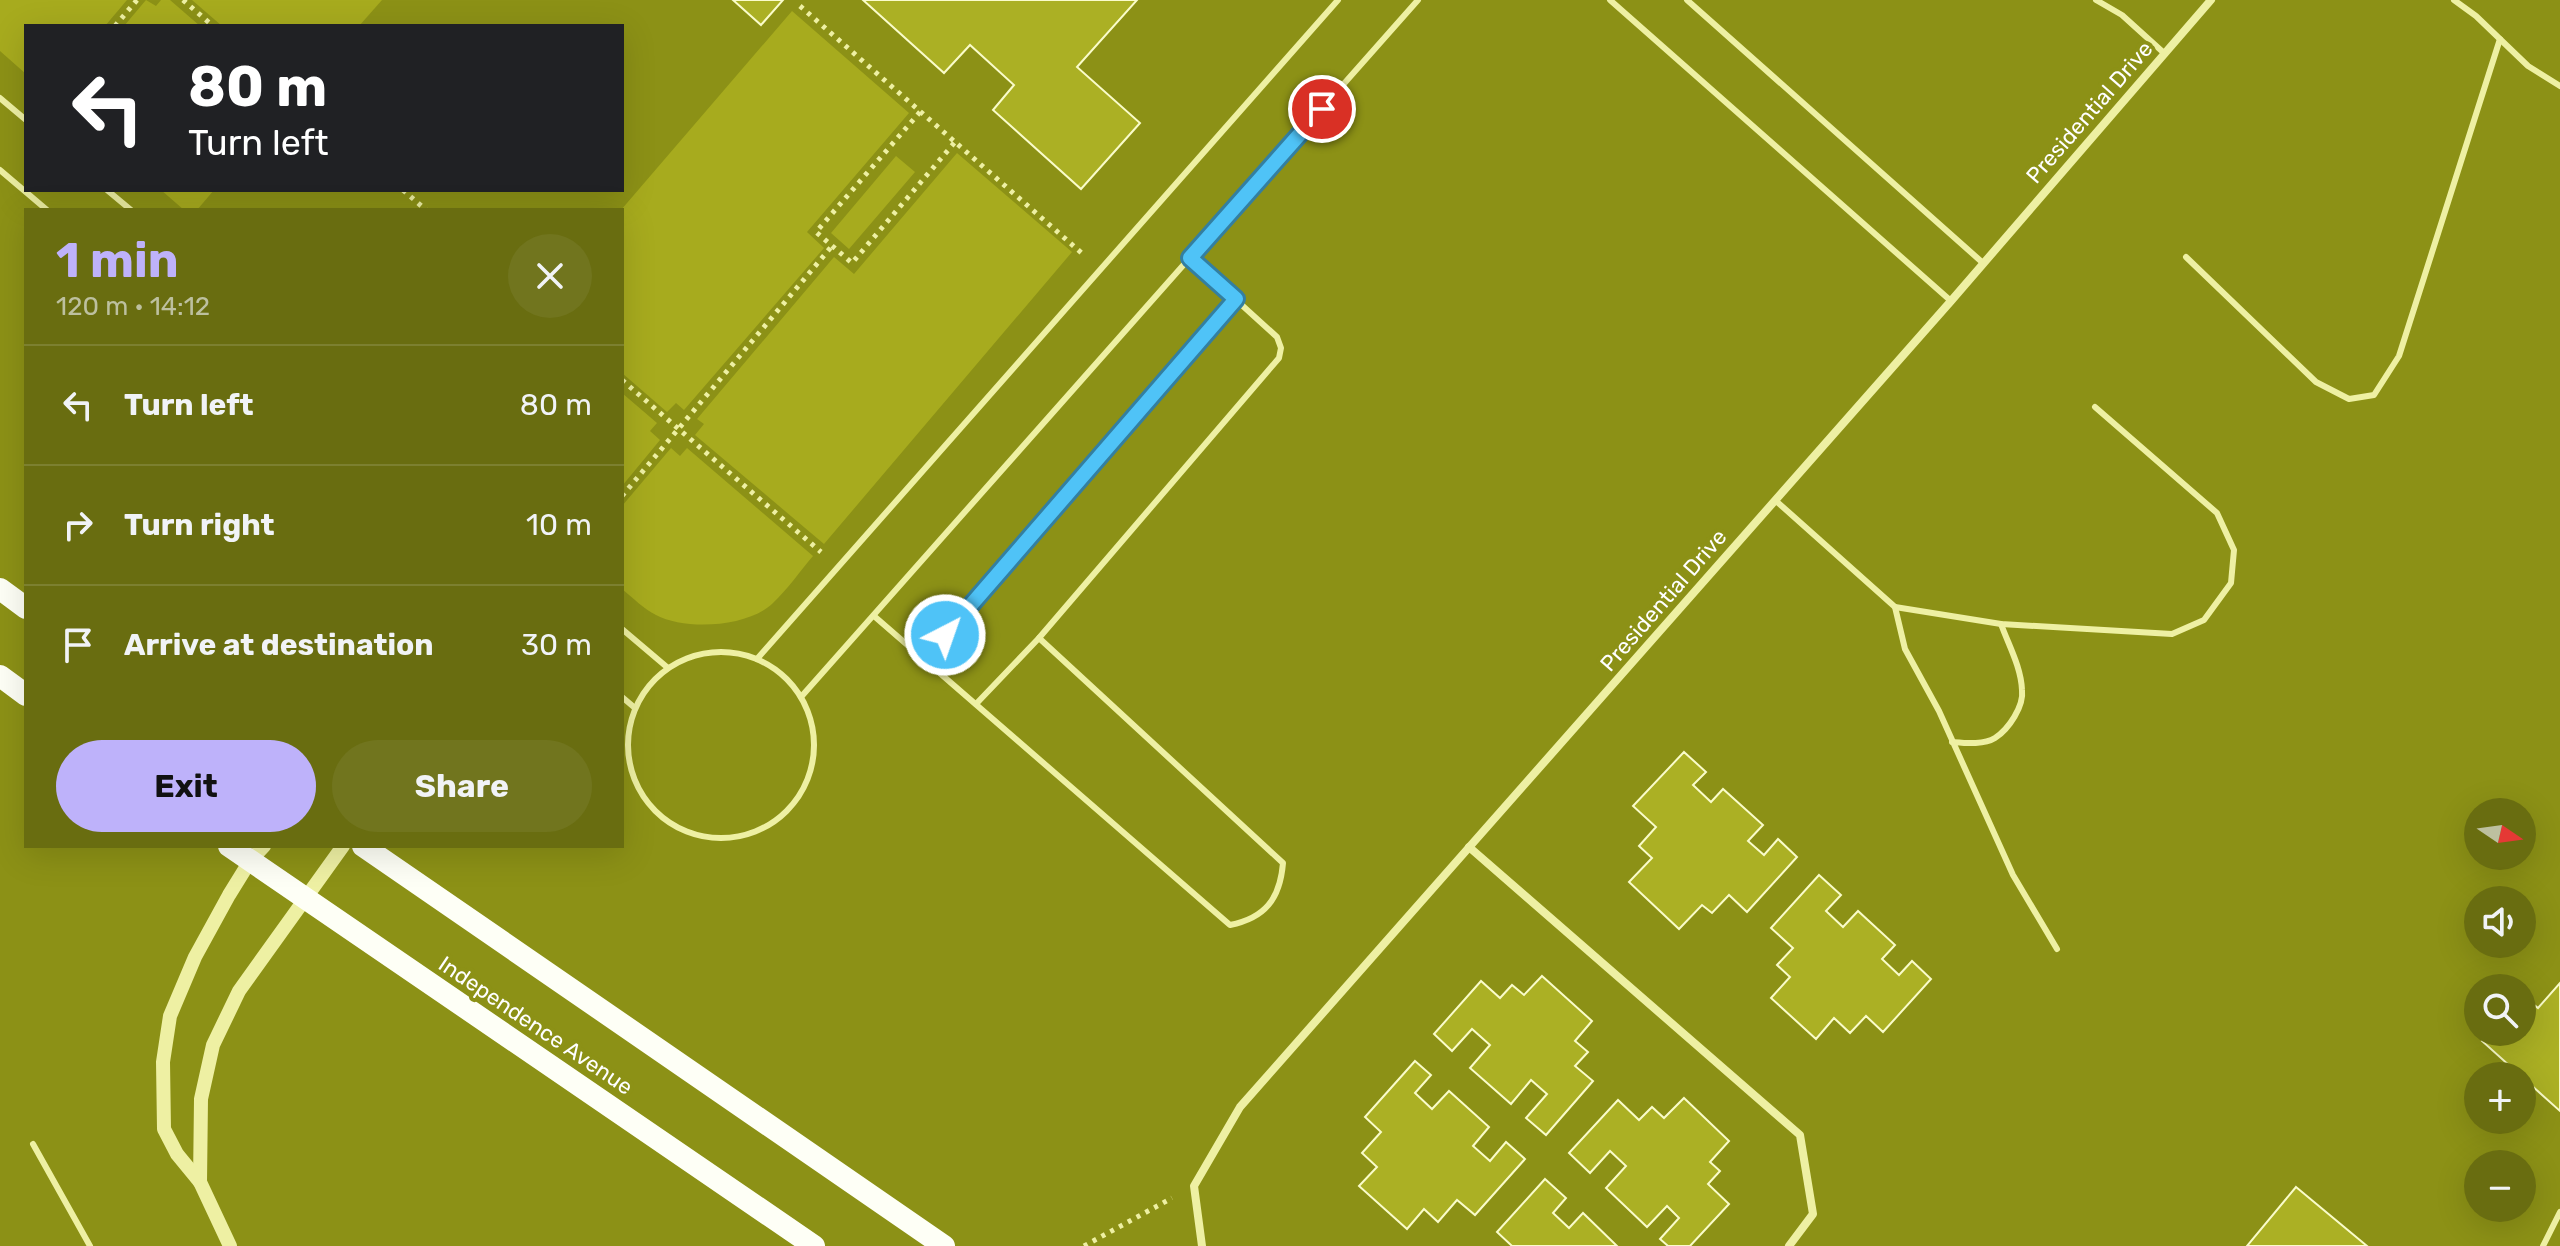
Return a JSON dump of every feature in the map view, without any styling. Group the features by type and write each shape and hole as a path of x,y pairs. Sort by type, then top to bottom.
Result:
{"highway":[{"path":"0,589 24,607"},
{"path":"0,676 24,694"},
{"name":"Independence Avenue","path":"236,848 257,854 305,899 814,1246"},
{"path":"366,848 944,1246"}],"street":[{"name":"Presidential Drive","path":"1194,1186 1240,1107 1951,301 2211,0"},
{"path":"1469,847 1800,1135 1813,1214 1789,1246"},
{"path":"200,1182 201,1099 213,1045 239,991 342,848"},
{"path":"230,1246 200,1182 177,1154 164,1129 163,1062 170,1016 195,957 257,854"},
{"path":"1194,1186 1202,1246"}],"lane":[{"path":"757,659 1338,0"},
{"path":"801,697 1418,0"},
{"path":"1610,0 1951,301"},
{"path":"1687,0 1983,263"},
{"path":"2096,0 2122,15 2164,53"},
{"path":"2454,0 2476,16 2528,66 2560,86"},
{"path":"2186,257 2316,382 2349,399 2374,395 2399,356 2500,39"},
{"path":"0,98 24,118"},
{"path":"0,170 24,190"},
{"path":"26,192 45,208"},
{"path":"109,192 129,208"},
{"path":"976,704 1039,638 1279,358 1281,348 1277,337 1190,258"},
{"path":"924,659 1236,299"},
{"path":"1775,500 1895,607 2001,624 2172,634 2204,620 2231,583 2234,550 2217,513 2095,407"},
{"path":"1895,607 1905,649 1939,711 2013,875 2057,949"},
{"path":"874,616 1230,925 1252,921 1270,904 1281,885 1283,863 1039,638"},
{"path":"1952,742 1971,743 1995,738 2014,719 2023,694 2019,670 2001,624"},
{"path":"624,631 668,668"},
{"path":"712,652 734,652 757,659 774,668 801,697 813,733 810,771 803,789 786,811 763,828 726,838 707,838 672,825 644,799 629,764 627,745 635,708 649,686 668,668 689,657 712,652"},
{"path":"624,699 635,708"},
{"path":"33,1144 90,1246"},
{"path":"2543,1246 2560,1212"}],"path":[{"path":"117,24 137,0"},
{"path":"183,0 211,24"},
{"path":"800,6 1100,270"},
{"path":"920,112 816,232 832,246 852,263 955,142"},
{"path":"405,192 424,208"},
{"path":"624,494 832,246"},
{"path":"624,382 838,567"},
{"path":"1084,1246 1194,1186"}],"shaded area":[{"path":"0,0 127,0 107,24 24,24 24,72 0,51"},
{"path":"146,0 156,6 161,0 170,0 198,24 126,24"},
{"path":"192,0 382,0 361,24 220,24"},
{"path":"792,11 909,113 807,232 824,248 684,410 676,403 667,412 624,375 623,208"},
{"path":"957,153 1072,252 824,544 695,435 704,424 697,419 834,257 854,274"},
{"path":"896,156 915,172 849,249 831,233"},
{"path":"163,192 212,192 199,208 182,208"},
{"path":"624,395 657,423 650,431 660,440 624,484"},
{"path":"671,448 680,456 687,448 813,556 773,603 749,617 700,625 669,620 652,613 624,591 624,504"}],"building":[{"path":"733,0 783,0 761,25"},
{"path":"863,0 1137,0 1077,67 1140,123 1081,189 993,110 1014,85 970,45 944,73"},
{"path":"1684,752 1706,772 1693,785 1711,802 1723,789 1763,825 1748,841 1764,855 1778,839 1797,857 1747,912 1729,895 1712,913 1702,905 1679,929 1629,882 1652,858 1639,846 1656,827 1633,806"},
{"path":"1819,875 1841,895 1826,911 1843,927 1858,911 1895,945 1882,959 1899,975 1912,961 1931,979 1883,1032 1866,1016 1850,1033 1834,1018 1816,1039 1771,998 1790,977 1777,965 1793,948 1771,928"},
{"path":"1542,976 1592,1021 1575,1041 1588,1052 1575,1066 1593,1081 1546,1135 1526,1118 1547,1094 1531,1080 1511,1104 1470,1068 1490,1045 1472,1029 1452,1051 1434,1034 1481,981 1500,998 1512,985 1524,995"},
{"path":"2560,983 2560,1111 2536,1089 2536,1062 2505,1062 2488,1046 2536,1046 2536,1006 2538,1008"},
{"path":"1415,1061 1431,1075 1415,1093 1432,1109 1449,1091 1489,1127 1473,1146 1490,1161 1506,1142 1525,1159 1475,1215 1457,1200 1438,1222 1424,1209 1407,1229 1359,1186 1377,1167 1362,1153 1381,1132 1365,1117"},
{"path":"1684,1098 1729,1141 1710,1162 1720,1171 1708,1184 1729,1204 1690,1246 1668,1246 1660,1239 1679,1218 1667,1206 1647,1227 1606,1188 1626,1166 1610,1151 1590,1173 1569,1153 1618,1100 1639,1120 1652,1107 1664,1118"},
{"path":"1545,1179 1566,1198 1553,1213 1569,1228 1583,1213 1617,1246 1512,1246 1497,1232"},
{"path":"2296,1187 2367,1246 2247,1246"}],"route":[{"path":"945,635 1236,299 1190,258 1322,109"}]}
